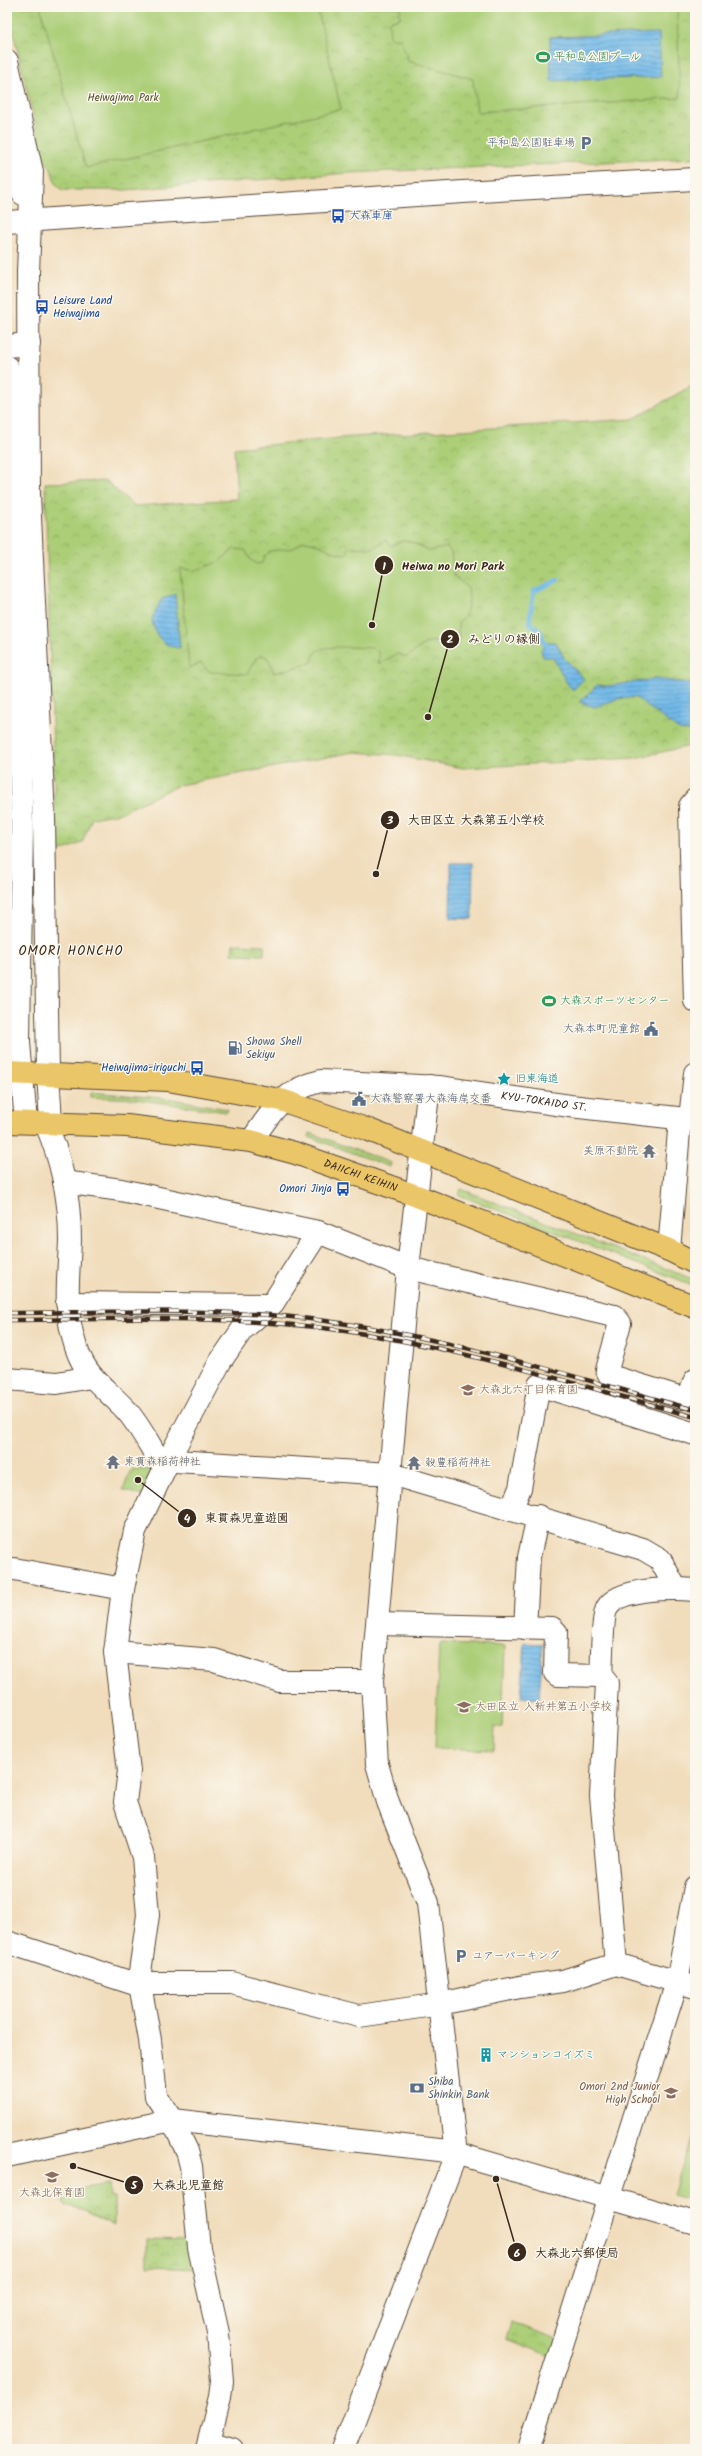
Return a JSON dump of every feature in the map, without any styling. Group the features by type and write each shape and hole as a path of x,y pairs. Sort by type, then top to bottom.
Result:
{"highway":[{"path":"14,1072 168,1080 281,1100 422,1150 686,1258"},
{"name":"DAIICHI KEIHIN","path":"32,1122 126,1126 251,1141 332,1165 417,1196 695,1307"}],"street":[{"path":"7,61 32,172 29,220 29,495 44,818 48,1073 32,1122"},
{"path":"7,132 29,220"},
{"path":"7,222 463,192 695,179"},
{"path":"7,346 29,344"},
{"path":"7,367 22,824 19,1007 14,1072 32,1122 57,1150 64,1182 70,1239 67,1303 73,1338 91,1377 128,1413 159,1460 390,1474 512,1508 651,1552 660,1559 685,1589"},
{"path":"695,800 690,806 693,853 695,1001"},
{"path":"686,1258 688,1120 695,1072"},
{"name":"KYU-TOKAIDO ST.","path":"251,1141 281,1100 310,1083 321,1081 429,1086 688,1120"},
{"path":"343,2449 456,2154 428,1903 388,1802 377,1764 372,1681 408,1268 429,1086"},
{"path":"64,1182 121,1190 318,1232 408,1268 614,1316 620,1323 607,1370 610,1376 682,1398 690,1393 695,1380"},
{"path":"232,2449 208,2446 222,2382 218,2333 199,2248 191,2166 187,2151 172,2120 156,2096 148,2026 140,1984 148,1915 143,1857 125,1802 129,1771 115,1652 123,1590 135,1531 169,1460 220,1362 242,1330 270,1305 318,1232"},
{"path":"67,1303 270,1305"},
{"path":"7,1379 57,1384 91,1377"},
{"path":"512,1508 520,1488 539,1386 695,1434"},
{"path":"525,1628 528,1557 538,1516"},
{"path":"14,1569 123,1590"},
{"path":"616,1964 601,1796 607,1683 601,1676 606,1609 614,1600 647,1590 685,1589"},
{"path":"378,1624 552,1628 556,1632 556,1673 558,1675 601,1676"},
{"path":"115,1652 214,1660 280,1681 372,1681"},
{"path":"529,2449 610,2197 686,1985 695,1887"},
{"path":"7,1942 127,1982 140,1984 232,1983 359,2016 440,2004 520,1987 563,1981 616,1964 686,1985"},
{"path":"7,2156 172,2120 456,2154 610,2197 695,2223"}],"green space":[{"name":"Heiwajima Park","path":"7,7 695,7 695,158 348,173 125,190 62,190 56,183 50,167 44,160"},
{"path":"40,7 317,7 341,109 86,168"},
{"name":"平和島公園プール","path":"400,7 677,7 680,98 477,112 473,79 408,61 407,53 403,50 401,39 390,38 389,21 400,18"},
{"path":"695,384 695,745 634,758 463,768 396,755 354,752 179,785 120,813 92,818 82,843 56,853 45,483 106,481 134,506 237,499 234,448 352,437 633,419"},
{"path":"386,540 392,546 403,541 407,541 430,551 447,547 451,552 454,576 468,588 469,593 467,612 458,623 459,641 445,644 432,641 423,645 407,657 397,654 379,664 379,653 374,648 337,647 323,648 317,651 311,663 274,673 268,658 262,655 256,658 247,674 210,672 201,663 189,668 180,568 194,571 218,562 234,549 245,550 251,560 257,564 262,563 264,557 270,551 294,548 303,541 315,543 335,552 347,554 349,547 373,548"},
{"path":"233,944 264,945 264,955 232,954"},
{"path":"91,1092 172,1099 227,1109 226,1112 135,1099 91,1097"},
{"path":"310,1133 391,1163 390,1167 309,1137"},
{"path":"461,1189 695,1280 695,1286 459,1195"},
{"path":"131,1469 155,1470 142,1496 123,1490"},
{"path":"439,1644 505,1646 502,1727 495,1727 494,1750 435,1748"},
{"path":"695,2126 695,2202 673,2195"},
{"path":"109,2184 110,2198 114,2198 114,2225 82,2210 66,2206 60,2192"},
{"path":"147,2239 193,2240 199,2269 147,2267"},
{"path":"511,2322 560,2340 554,2357 506,2339"}],"water":[{"path":"659,33 661,77 551,81 550,37"},
{"path":"175,594 180,648 168,645 160,639 153,625 152,619 161,600"},
{"path":"546,642 556,642 564,658 584,679 573,690 567,683 553,657 543,657 541,650"},
{"path":"657,679 695,684 695,732 679,730 635,697 617,699 595,707 580,702 597,685 608,686"},
{"path":"451,863 473,863 472,919 450,918"},
{"path":"525,1643 543,1644 539,1699 521,1697"}],"waterway":[{"path":"549,649 545,645 541,632 529,622 534,591 558,580"}],"railway":[{"path":"7,1313 127,1311 207,1312 326,1321 420,1337 466,1348 695,1410"},
{"path":"7,1320 186,1319 276,1323 365,1334 448,1351 531,1371 695,1417"}],"place":[{"name":"平和島公園プール","path":"543,57"},
{"name":"平和島公園駐車場","path":"586,143"},
{"name":"大森車庫","path":"338,216"},
{"name":"Leisure Land Heiwajima","path":"42,307"},
{"name":"Heiwa no Mori Park","path":"372,625"},
{"name":"みどりの縁側","path":"428,717"},
{"name":"大田区立 大森第五小学校","path":"376,874"},
{"name":"大森スポーツセンター","path":"549,1001"},
{"name":"大森本町児童館","path":"651,1029"},
{"name":"Showa Shell Sekiyu","path":"235,1048"},
{"name":"Heiwajima-iriguchi","path":"197,1068"},
{"name":"旧東海道","path":"504,1079"},
{"name":"大森警察署大森海岸交番","path":"359,1099"},
{"name":"美原不動院","path":"649,1151"},
{"name":"Omori Jinja","path":"343,1189"},
{"name":"大森北六丁目保育園","path":"468,1390"},
{"name":"東貫森稲荷神社","path":"113,1462"},
{"name":"穀豊稲荷神社","path":"414,1463"},
{"name":"東貫森児童遊園","path":"138,1480"},
{"name":"大田区立 入新井第五小学校","path":"464,1707"},
{"name":"ユアーパーキング","path":"461,1956"},
{"name":"マンションコイズミ","path":"486,2055"},
{"name":"Shiba Shinkin Bank","path":"417,2088"},
{"name":"Omori 2nd Junior High School","path":"671,2093"},
{"name":"大森北児童館","path":"73,2166"},
{"name":"大森北保育園","path":"52,2177"},
{"name":"大森北六郵便局","path":"496,2179"}],"district":[{"name":"OMORI HONCHO","path":"71,951"}]}
